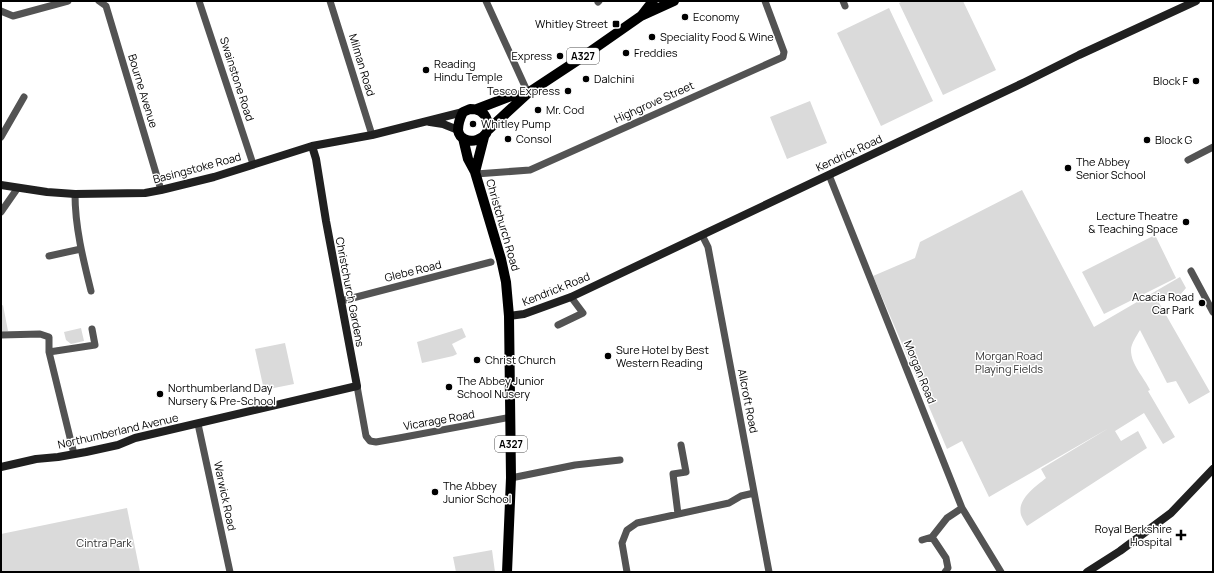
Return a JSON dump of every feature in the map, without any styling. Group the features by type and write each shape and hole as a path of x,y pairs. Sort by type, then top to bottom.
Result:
{"main road":[{"name":"A327","path":"641,16 653,1"},
{"name":"A327","path":"486,134 526,94 641,16 674,1"},
{"name":"A327","path":"477,109 511,96 526,94"},
{"path":"470,109 477,109 483,112 488,122 486,134 476,141 468,140 461,134 459,122 463,112 470,109"},
{"name":"Christchurch Road","path":"461,134 468,159 476,173 502,258 506,282 509,316 511,417 511,478 507,572"},
{"name":"Christchurch Road","path":"476,173 486,134"}],"street":[{"path":"1,11 13,16 68,1"},
{"name":"Bourne Avenue","path":"99,1 106,6 161,190"},
{"name":"Swainstone Road","path":"199,1 254,164"},
{"name":"Milman Road","path":"330,1 372,134"},
{"path":"486,1 526,94"},
{"name":"Highgrove Street","path":"476,173 530,170 783,57 784,52 765,1"},
{"name":"Kendrick Road","path":"509,316 524,314 571,297 1026,82 1079,55 1196,1"},
{"path":"1,137 24,97"},
{"path":"372,134 463,112"},
{"path":"428,121 443,124 461,134"},
{"name":"Basingstoke Road","path":"1,185 47,192 75,194 145,193 214,177 312,146 372,134"},
{"name":"Christchurch Gardens","path":"312,146 316,159 366,436 370,441"},
{"path":"1188,160 1213,147"},
{"name":"Morgan Road","path":"829,175 962,508 1001,572"},
{"path":"1,212 17,188"},
{"path":"75,194 75,215 91,291"},
{"name":"Allcroft Road","path":"702,235 708,247 769,572"},
{"path":"49,256 81,249"},
{"name":"Glebe Road","path":"341,300 491,262"},
{"path":"1191,271 1213,312"},
{"path":"558,325 583,313 571,297"},
{"path":"49,352 95,345 92,329"},
{"path":"1,335 40,334 49,337 49,352 74,454"},
{"name":"Northumberland Avenue","path":"1,467 36,459 58,457 118,445 135,438 357,386"},
{"name":"Vicarage Road","path":"370,441 376,442 511,417"},
{"name":"Warwick Road","path":"198,424 230,572"},
{"path":"678,514 673,474 686,472 681,445"},
{"path":"511,478 575,465 620,460"},
{"path":"1087,572 1120,551 1171,513 1213,469"},
{"path":"627,572 622,543 627,530 637,523 729,503 741,496 754,493"},
{"path":"922,540 932,537 947,518 962,508"},
{"path":"932,537 946,558 948,568 945,572"}],"green space":[{"path":"903,1 963,1 996,70 943,95 899,3"},
{"path":"889,8 933,101 881,126 837,33"},
{"path":"810,101 827,143 787,159 770,117"},
{"name":"Morgan Road Playing Fields","path":"1022,190 1094,327 1180,277 1186,288 1180,295 1166,295 1158,301 1210,392 1189,404 1176,381 1167,383 1140,330 1131,348 1133,361 1150,390 1148,391 1175,437 1163,444 1144,413 1115,431 1121,441 1138,431 1147,448 1027,526 1021,515 1020,509 1028,494 1046,478 1041,469 1109,428 989,497 962,441 947,449 873,276 915,258 920,242"},
{"path":"1155,235 1176,278 1104,314 1082,272"},
{"path":"3,305 8,331 1,332 1,306"},
{"path":"81,328 84,341 71,344 66,340 64,332"},
{"path":"462,328 466,337 452,344 457,354 422,363 417,342"},
{"path":"285,343 294,384 264,390 255,349"},
{"name":"Cintra Park","path":"127,508 140,572 1,572 1,534"},
{"path":"492,550 495,572 456,572 453,557"}],"place":[{"name":"Economy","path":"685,17"},
{"name":"Whitley Street","path":"616,24"},
{"name":"Speciality Food & Wine","path":"652,37"},
{"name":"Freddies","path":"626,53"},
{"name":"Express","path":"560,56"},
{"name":"Reading Hindu Temple","path":"426,70"},
{"name":"Dalchini","path":"586,79"},
{"name":"Block F","path":"1196,81"},
{"name":"Tesco Express","path":"568,91"},
{"name":"Mr. Cod","path":"538,110"},
{"name":"Whitley Pump","path":"473,124"},
{"name":"Consol","path":"508,139"},
{"name":"Block G","path":"1147,140"},
{"name":"The Abbey Senior School","path":"1068,168"},
{"name":"Lecture Theatre & Teaching Space","path":"1186,222"},
{"name":"Acacia Road Car Park","path":"1202,303"},
{"name":"Sure Hotel by Best Western Reading","path":"608,356"},
{"name":"Christ Church","path":"477,360"},
{"name":"The Abbey Junior School Nusery","path":"449,387"},
{"name":"Northumberland Day Nursery & Pre-School","path":"160,394"},
{"name":"The Abbey Junior School","path":"435,492"},
{"name":"Royal Berkshire Hospital","path":"1181,535"}]}
